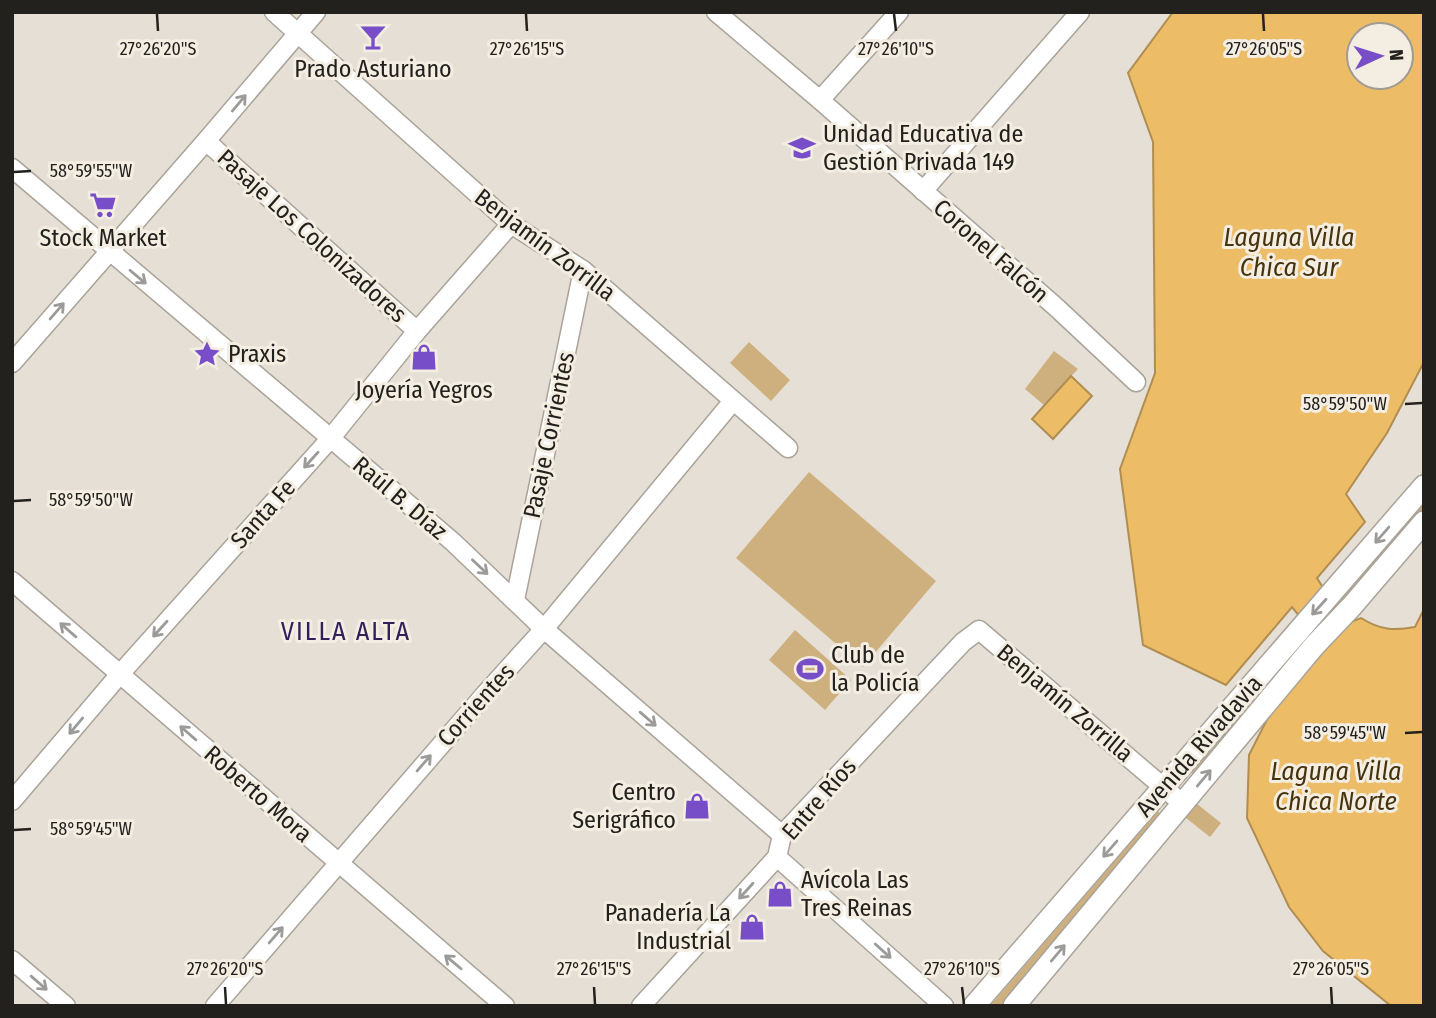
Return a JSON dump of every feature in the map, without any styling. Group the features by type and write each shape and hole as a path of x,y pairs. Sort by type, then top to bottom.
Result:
{"street":[{"name":"Benjamín Zorrilla","path":"274,12 511,225 583,270 788,448"},
{"path":"12,363 316,12"},
{"name":"Coronel Falcón","path":"716,12 1057,308 1136,382"},
{"path":"820,100 899,12"},
{"path":"923,191 1080,12"},
{"name":"Pasaje Los Colonizadores","path":"206,141 417,331"},
{"name":"Raúl B. Díaz","path":"12,168 453,542 544,629 782,835"},
{"name":"Santa Fe","path":"12,801 120,674 330,439 417,331 511,225"},
{"name":"Pasaje Corrientes","path":"515,600 583,270"},
{"name":"Corrientes","path":"215,1006 544,629 733,401"},
{"name":"Avenida Rivadavia","path":"974,1006 1424,486"},
{"name":"Avenida Rivadavia","path":"1014,1006 1314,646 1424,522"},
{"name":"Roberto Mora","path":"12,581 505,1006"},
{"name":"Benjamín Zorrilla","path":"979,630 1182,804"},
{"name":"Entre Ríos","path":"641,1006 777,856 782,835 963,642 979,630"},
{"path":"777,856 944,1006"},
{"path":"12,960 66,1006"}],"shaded area":[{"path":"749,342 790,380 771,401 730,363"},
{"path":"1054,351 1078,369 1044,405 1025,389"},
{"path":"809,472 936,581 863,667 736,558"},
{"path":"1424,493 1424,510 1196,777 1188,769"},
{"path":"795,630 851,680 825,710 769,660"},
{"path":"1192,800 1221,823 1210,837 1181,814"},
{"path":"1158,811 1163,819 1001,1006 990,1006"}],"water":[{"name":"Laguna Villa Chica Sur","path":"1173,12 1424,12 1424,362 1387,433 1346,494 1365,522 1317,578 1346,624 1361,618 1387,628 1415,627 1424,609 1424,1006 1391,1006 1323,951 1289,907 1247,818 1249,755 1277,700 1325,648 1292,607 1226,685 1143,645 1120,469 1155,373 1153,142 1128,73"},
{"path":"1071,376 1092,396 1053,439 1032,419"}],"place":[{"name":"Prado Asturiano","path":"373,37"},
{"name":"Unidad Educativa de Gestión Privada 149","path":"802,148"},
{"name":"Stock Market","path":"103,205"},
{"name":"Praxis","path":"207,354"},
{"name":"Joyería Yegros","path":"424,357"},
{"name":"Club de la Policía","path":"810,669"},
{"name":"Centro Serigráfico","path":"697,806"},
{"name":"Avícola Las Tres Reinas","path":"780,894"},
{"name":"Panadería La Industrial","path":"752,927"}],"district":[{"name":"VILLA ALTA","path":"346,631"}],"water label":[{"name":"Laguna Villa Chica Norte","path":"1336,786"}]}
